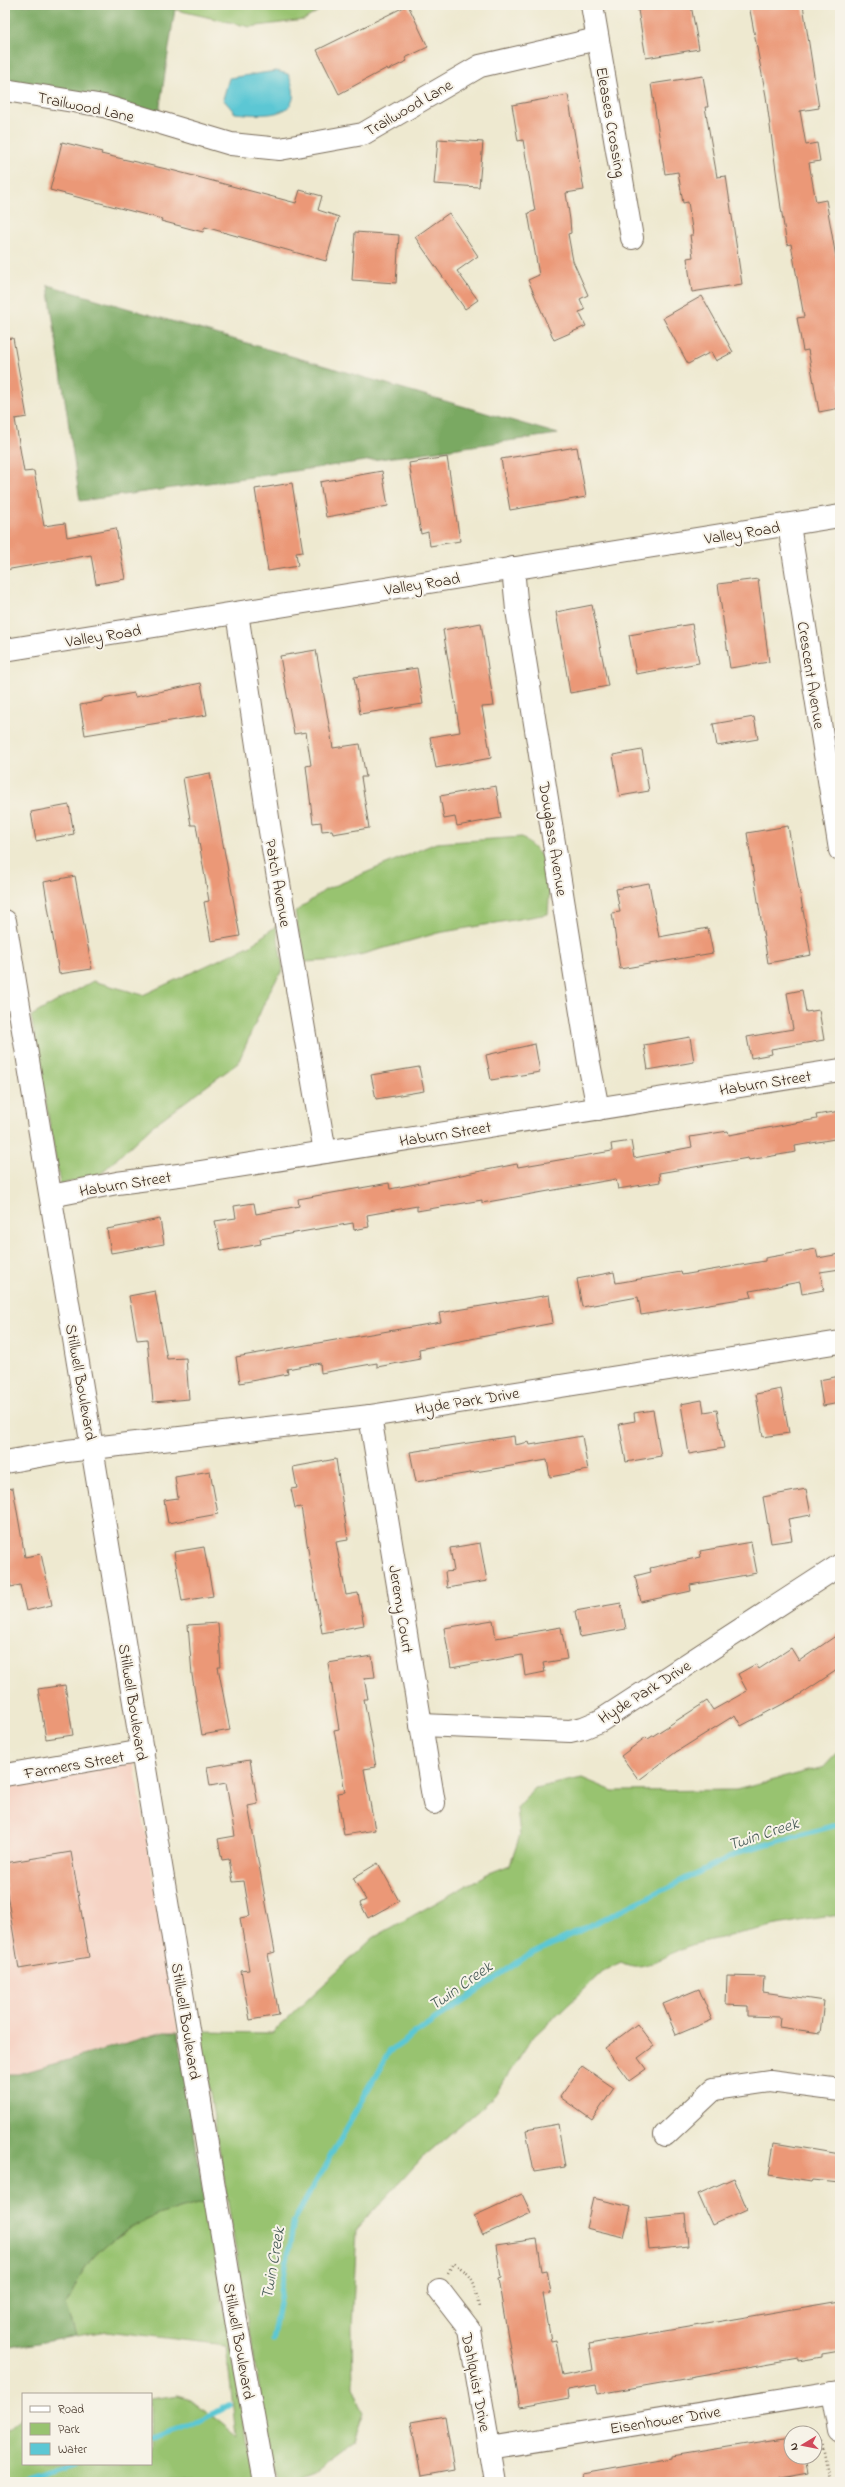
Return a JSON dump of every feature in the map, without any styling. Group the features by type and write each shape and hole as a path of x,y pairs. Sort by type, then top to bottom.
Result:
{"street":[{"name":"Eleases Crossing","path":"592,5 632,238"},
{"name":"Trailwood Lane","path":"5,90 104,106 232,144 280,149 362,134 480,66 597,39"},
{"name":"Valley Road","path":"5,650 840,516"},
{"name":"Crescent Avenue","path":"789,525 840,850"},
{"name":"Douglass Avenue","path":"513,568 519,624 589,1063 598,1109"},
{"name":"Patch Avenue","path":"237,613 270,831 325,1152"},
{"name":"Stillwell Boulevard","path":"5,921 8,960 51,1196 239,2338 265,2482"},
{"name":"Haburn Street","path":"51,1196 117,1183 325,1152 840,1070"},
{"name":"Hyde Park Drive","path":"5,1462 93,1449 370,1416 840,1342"},
{"name":"Jeremy Court","path":"370,1416 434,1803"},
{"name":"Hyde Park Drive","path":"421,1725 570,1731 583,1728 600,1721 840,1565"},
{"name":"Farmers Street","path":"5,1776 143,1751"},
{"path":"665,2136 714,2089 770,2081 840,2090"},
{"name":"Dahlquist Drive","path":"439,2290 469,2329 495,2482"},
{"path":"830,2434 837,2391"},
{"name":"Eisenhower Drive","path":"489,2448 837,2391"}],"path":[{"path":"439,2290 453,2263 469,2273 475,2287 479,2310"},
{"path":"829,2482 830,2434"}],"shaded area":[{"path":"134,1762 178,2032 164,2032 19,2074 5,2074 5,1785"}],"green space":[{"path":"5,5 155,5 175,9 159,112 5,81"},
{"path":"155,5 328,5 304,20 250,27"},
{"path":"48,285 558,434 80,501"},
{"path":"522,837 546,860 550,885 548,914 438,933 342,960 304,962 295,912 325,890 436,843"},
{"path":"276,926 283,969 269,992 238,1063 152,1126 97,1177 60,1184 31,1016 93,981 143,995 251,945"},
{"path":"840,1750 840,1915 782,1924 703,1942 686,1947 652,1963 644,1965 629,1965 621,1962 603,1971 532,2038 494,2096 422,2158 357,2229 352,2328 353,2386 364,2413 354,2441 313,2472 287,2482 276,2482 250,2337 200,2032 272,2033 373,1938 487,1874 510,1865 520,1835 517,1808 535,1788 582,1778 613,1791 736,1790 824,1767"},
{"path":"164,2032 178,2032 205,2201 173,2210 142,2222 114,2238 90,2261 80,2276 66,2304 76,2336 5,2349 5,2074 19,2074"},
{"path":"205,2201 253,2473 243,2482 5,2482 5,2432 22,2417 22,2465 152,2465 152,2399 178,2395 191,2399 236,2435 226,2345 107,2331 76,2336 66,2304 86,2266 114,2238 142,2222 173,2210"}],"water":[{"path":"276,71 288,74 293,89 293,100 288,107 281,112 270,114 235,113 223,99 229,78"}],"building":[{"path":"408,5 428,47 405,58 407,61 388,70 387,68 339,94 317,50"},
{"path":"669,5 691,5 699,49 646,58 638,10"},
{"path":"749,5 803,5 819,108 800,111 806,145 817,143 820,161 809,163 816,202 826,200 838,269 840,268 840,408 819,412 808,350 803,351 797,318 804,317 791,244 787,245 766,96"},
{"path":"703,76 708,107 705,107 717,177 726,176 742,284 692,292 687,258 693,257 690,235 693,235 688,202 683,203 678,172 665,174 651,84"},
{"path":"568,95 584,190 566,193 571,233 568,234 573,261 588,295 580,299 585,310 579,312 586,326 554,340 528,280 539,275 528,213 535,211 523,140 518,141 512,105"},
{"path":"438,139 483,142 479,187 434,184"},
{"path":"62,142 102,152 101,154 175,171 296,203 300,190 322,196 318,210 339,217 326,261 205,227 203,232 161,221 162,219 50,190"},
{"path":"449,213 478,256 457,271 478,300 465,309 415,237"},
{"path":"355,232 399,235 396,283 352,280"},
{"path":"702,296 733,352 716,361 711,352 688,364 663,318"},
{"path":"13,338 27,417 15,419 24,472 34,471 44,526 65,523 67,537 116,528 125,579 96,584 91,555 5,570 5,339"},
{"path":"577,447 586,497 510,510 501,459"},
{"path":"447,457 460,541 430,546 428,532 421,534 409,463"},
{"path":"382,471 388,506 326,517 320,482"},
{"path":"292,483 303,552 296,553 298,566 268,571 255,489"},
{"path":"758,579 769,662 730,668 718,584"},
{"path":"592,605 608,686 570,693 556,612"},
{"path":"481,623 494,706 482,707 491,758 436,768 430,737 460,732 443,630"},
{"path":"692,624 699,663 636,674 629,635"},
{"path":"316,650 333,748 360,744 366,777 361,777 369,828 333,834 332,830 322,831 321,822 313,823 306,766 311,765 306,732 294,734 280,656"},
{"path":"417,668 423,704 360,714 354,677"},
{"path":"201,683 207,715 85,735 80,705 134,693 135,697"},
{"path":"754,717 758,739 717,746 713,724"},
{"path":"642,750 649,791 620,796 613,755"},
{"path":"210,773 240,936 211,941 204,902 209,901 196,825 191,825 183,778"},
{"path":"496,786 501,818 457,826 455,817 444,819 440,796"},
{"path":"69,805 74,834 36,841 31,812"},
{"path":"788,826 811,955 768,963 747,833"},
{"path":"75,876 92,969 59,974 44,882"},
{"path":"649,883 659,937 708,928 713,953 620,969 612,913 620,912 616,889"},
{"path":"802,990 806,1012 819,1010 824,1040 771,1049 772,1054 751,1058 747,1037 793,1029 787,993"},
{"path":"690,1037 694,1062 648,1070 644,1045"},
{"path":"535,1044 540,1072 491,1080 486,1055"},
{"path":"419,1067 424,1091 376,1099 371,1075"},
{"path":"840,1111 840,1138 795,1146 796,1152 749,1160 748,1158 659,1173 660,1182 618,1189 616,1179 482,1203 482,1200 417,1211 417,1206 367,1215 369,1227 354,1230 353,1223 260,1239 261,1244 221,1251 215,1221 236,1218 234,1206 254,1203 256,1214 299,1206 298,1199 389,1183 390,1189 517,1164 518,1167 612,1151 611,1144 631,1141 634,1158 692,1147 690,1137 728,1131 729,1135 817,1119 816,1115"},
{"path":"160,1219 164,1244 111,1253 107,1229"},
{"path":"816,1249 818,1258 840,1254 840,1269 820,1272 824,1290 802,1294 800,1282 750,1291 752,1297 641,1315 638,1297 582,1307 577,1279 614,1272 616,1283 681,1272 682,1275 765,1261 765,1258"},
{"path":"155,1291 167,1359 186,1358 189,1399 153,1402 147,1339 137,1340 129,1296"},
{"path":"549,1295 553,1323 419,1349 420,1359 377,1367 377,1363 321,1373 320,1363 287,1369 288,1374 240,1383 236,1357 441,1322 439,1313"},
{"path":"840,1376 840,1403 823,1406 819,1380"},
{"path":"781,1389 789,1433 763,1437 756,1394"},
{"path":"702,1400 704,1412 717,1410 724,1448 689,1454 681,1404"},
{"path":"653,1410 661,1456 626,1462 619,1424 635,1421 634,1413"},
{"path":"514,1436 515,1445 529,1442 530,1445 582,1436 588,1470 550,1477 547,1460 416,1482 410,1452"},
{"path":"336,1459 348,1540 336,1542 346,1595 358,1593 364,1625 322,1633 301,1507 295,1508 291,1489 297,1488 293,1467"},
{"path":"210,1471 218,1514 168,1523 164,1500 178,1498 175,1477"},
{"path":"13,1488 25,1557 41,1554 52,1605 26,1611 20,1585 11,1587 5,1558 5,1489"},
{"path":"806,1489 811,1515 788,1519 792,1540 771,1543 763,1497"},
{"path":"751,1542 757,1573 690,1585 691,1591 641,1602 635,1576 651,1572 650,1568 701,1557 700,1551"},
{"path":"480,1543 487,1581 447,1588 445,1572 454,1571 450,1548"},
{"path":"204,1547 213,1596 182,1601 174,1552"},
{"path":"621,1603 626,1629 580,1637 575,1611"},
{"path":"493,1620 496,1638 561,1627 567,1659 543,1663 545,1672 525,1676 522,1655 451,1668 444,1628"},
{"path":"218,1623 221,1667 218,1667 230,1730 202,1735 192,1675 188,1625"},
{"path":"840,1633 840,1668 798,1696 741,1726 735,1715 676,1752 639,1780 621,1756 646,1737 648,1739 707,1701 713,1710 747,1691 738,1674 756,1664 759,1669 791,1648 799,1661"},
{"path":"372,1656 375,1677 364,1678 368,1699 364,1699 376,1767 364,1769 375,1830 344,1835 337,1793 345,1792 334,1730 339,1729 328,1663"},
{"path":"65,1685 73,1735 46,1739 38,1689"},
{"path":"250,1760 258,1804 248,1806 275,1952 268,1954 279,2015 250,2020 241,1971 249,1970 240,1918 250,1916 244,1881 233,1882 229,1859 222,1860 218,1839 235,1836 226,1783 210,1786 207,1767"},
{"path":"71,1852 89,1957 19,1969 5,1881 5,1863"},
{"path":"378,1863 399,1901 368,1918 360,1903 366,1900 353,1878"},
{"path":"727,1976 764,1977 763,1992 824,2001 820,2033 779,2027 780,2017 748,2016 748,2006 726,2005"},
{"path":"699,1989 712,2020 676,2035 663,2004"},
{"path":"637,2024 654,2046 638,2058 646,2069 629,2081 605,2048"},
{"path":"582,2066 614,2088 592,2120 560,2097"},
{"path":"558,2124 565,2167 534,2172 526,2130"},
{"path":"774,2143 840,2154 840,2183 812,2180 811,2182 769,2175"},
{"path":"734,2178 747,2209 712,2225 698,2194"},
{"path":"522,2194 531,2213 483,2235 474,2216"},
{"path":"593,2198 631,2207 624,2237 586,2228"},
{"path":"685,2214 688,2246 649,2250 646,2218"},
{"path":"537,2239 542,2271 547,2270 551,2293 543,2294 551,2341 556,2340 562,2376 593,2370 589,2344 840,2301 840,2351 822,2354 822,2357 798,2361 798,2359 598,2394 596,2385 568,2390 569,2398 520,2407 498,2279 501,2278 496,2245"},
{"path":"445,2416 454,2470 421,2476 411,2422"},
{"path":"783,2438 783,2465 806,2465 808,2474 764,2482 583,2482 582,2474 672,2458 672,2456"}],"waterway":[{"name":"Twin Creek","path":"272,2341 294,2221 389,2052 524,1958 742,1851 840,1824"},
{"name":"Twin Creek","path":"152,2439 190,2426 229,2405"},
{"name":"Twin Creek","path":"19,2482 71,2465"}]}
